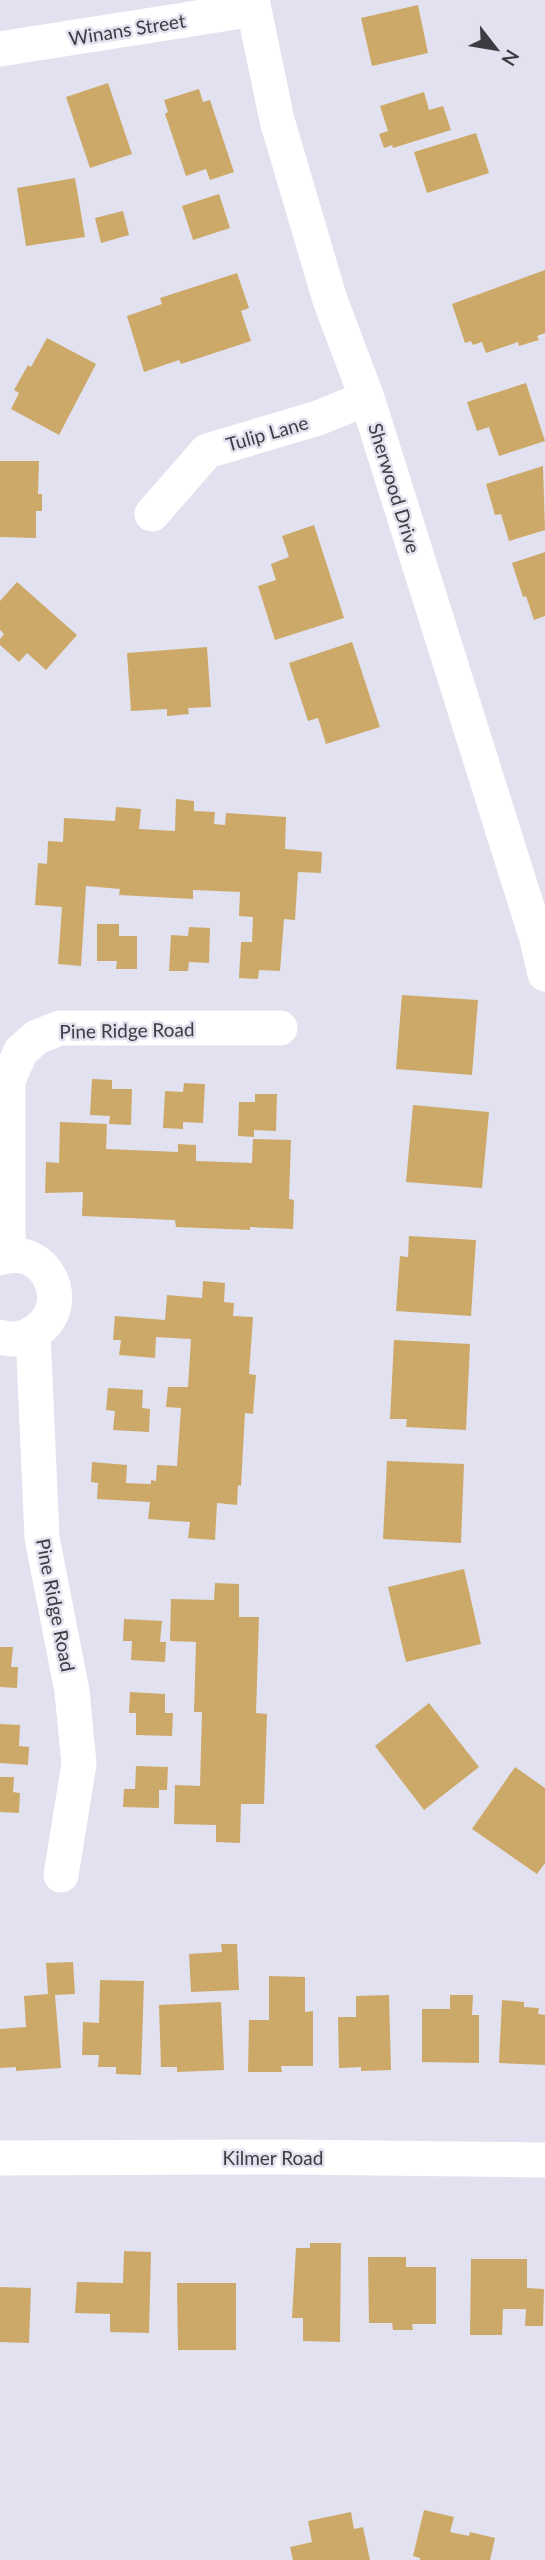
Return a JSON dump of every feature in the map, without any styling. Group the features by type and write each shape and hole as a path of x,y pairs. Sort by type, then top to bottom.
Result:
{"street":[{"name":"Winans Street","path":"0,49 253,5"},
{"name":"Sherwood Drive","path":"253,5 276,120 330,300 367,398 537,939 545,974"},
{"name":"Tulip Lane","path":"152,514 207,450 318,418 367,398"},
{"name":"Pine Ridge Road","path":"61,1875 79,1764 72,1691 42,1538 16,1335 45,1325 55,1300 54,1286 46,1271 29,1258 4,1257 8,1080 21,1051 37,1037 60,1028 279,1028"},
{"name":"Kilmer Road","path":"0,2158 545,2160"}],"building":[{"path":"418,5 428,53 372,66 361,18"},
{"path":"108,83 132,154 90,168 66,97"},
{"path":"199,89 203,102 210,100 234,172 210,180 206,169 186,176 165,114 168,112 164,100"},
{"path":"424,92 429,110 443,106 451,130 393,148 392,145 384,148 379,134 388,131 380,106"},
{"path":"476,133 489,173 427,193 414,152"},
{"path":"75,178 85,237 26,246 17,188"},
{"path":"219,194 230,228 193,240 182,206"},
{"path":"123,211 129,235 101,243 95,218"},
{"path":"545,270 545,333 537,336 539,340 519,346 518,342 486,353 482,342 473,345 471,341 465,343 452,304"},
{"path":"237,273 249,308 241,311 251,341 181,364 179,360 144,372 127,316 162,304 160,298"},
{"path":"47,338 96,364 59,435 11,409 19,393 14,390"},
{"path":"526,383 545,441 499,456 489,427 477,431 467,402"},
{"path":"0,461 39,461 38,494 42,494 42,511 36,511 36,538 0,537"},
{"path":"543,466 545,530 509,541 501,514 495,515 486,484"},
{"path":"314,525 344,618 275,640 258,586 276,580 271,564 289,557 282,536"},
{"path":"545,552 545,616 534,620 512,563"},
{"path":"17,582 77,635 46,670 27,653 19,662 0,645 4,634 0,630 0,601"},
{"path":"352,642 380,727 326,744 318,718 308,721 289,663"},
{"path":"207,647 211,707 188,708 189,714 167,716 167,709 131,711 127,653"},
{"path":"176,799 194,801 194,811 215,812 214,824 225,825 226,813 286,817 285,849 322,852 321,873 298,872 295,920 284,919 280,971 259,970 258,979 239,978 241,942 252,942 253,917 239,916 240,892 193,890 193,899 119,895 120,889 86,886 81,966 58,964 62,907 35,905 38,863 47,864 48,841 63,842 64,818 115,821 116,807 141,809 139,829 175,831"},
{"path":"97,924 119,924 119,936 137,936 137,969 116,969 117,961 97,961"},
{"path":"189,927 210,928 209,963 189,962 188,971 169,971 171,935 188,936"},
{"path":"402,995 478,1000 472,1075 396,1069"},
{"path":"92,1079 112,1080 112,1089 132,1089 131,1125 109,1124 110,1116 90,1115"},
{"path":"184,1083 205,1084 203,1123 183,1122 183,1129 163,1128 165,1091 183,1092"},
{"path":"255,1094 277,1094 276,1131 254,1130 254,1137 238,1136 239,1102 255,1102"},
{"path":"413,1105 489,1112 482,1188 406,1182"},
{"path":"60,1122 107,1124 106,1149 178,1152 178,1144 196,1145 196,1161 252,1163 253,1139 291,1140 289,1199 294,1200 293,1229 176,1227 175,1220 82,1216 83,1192 45,1193 46,1162 59,1163"},
{"path":"409,1236 476,1240 471,1316 396,1311 400,1256 408,1257"},
{"path":"203,1281 225,1283 224,1302 234,1303 233,1316 253,1317 249,1374 256,1375 253,1414 245,1413 241,1486 238,1485 237,1505 217,1503 215,1540 188,1538 190,1522 148,1519 150,1502 97,1499 98,1483 91,1482 92,1462 127,1465 126,1483 151,1484 151,1480 156,1481 157,1465 177,1466 181,1408 166,1407 168,1387 188,1387 191,1339 156,1337 155,1358 119,1355 121,1340 113,1340 115,1316 165,1320 167,1295 202,1298"},
{"path":"394,1340 470,1344 466,1430 406,1427 407,1419 390,1419"},
{"path":"108,1388 143,1390 142,1408 150,1409 149,1432 113,1430 115,1411 106,1410"},
{"path":"387,1461 464,1464 461,1543 383,1539"},
{"path":"464,1569 481,1644 406,1662 388,1587"},
{"path":"215,1583 239,1584 239,1617 259,1617 256,1713 267,1714 264,1804 241,1804 240,1843 216,1842 216,1825 174,1824 175,1785 200,1786 202,1712 194,1712 196,1642 170,1641 171,1599 214,1600"},
{"path":"124,1619 162,1621 160,1642 166,1642 165,1662 131,1660 132,1641 123,1641"},
{"path":"0,1647 13,1647 11,1667 18,1667 17,1688 0,1687"},
{"path":"130,1692 165,1694 165,1713 173,1713 172,1736 136,1735 136,1713 129,1713"},
{"path":"429,1703 479,1767 424,1810 375,1746"},
{"path":"0,1724 20,1725 19,1746 29,1747 28,1765 0,1763"},
{"path":"136,1766 168,1767 167,1790 159,1790 159,1808 123,1807 124,1789 135,1789"},
{"path":"515,1767 545,1788 545,1863 537,1874 472,1829"},
{"path":"0,1777 14,1777 13,1792 20,1793 19,1813 0,1812"},
{"path":"221,1944 237,1944 239,1990 191,1992 189,1954 222,1952"},
{"path":"73,1962 75,1994 55,1995 61,2068 16,2071 16,2067 0,2068 0,2029 26,2027 24,1996 48,1994 46,1963"},
{"path":"269,1976 305,1977 305,2012 313,2011 313,2066 281,2066 282,2072 248,2072 249,2020 269,2020"},
{"path":"100,1980 144,1981 141,2075 116,2074 116,2067 98,2067 99,2055 82,2055 83,2022 99,2023"},
{"path":"389,1995 391,2070 361,2071 361,2067 339,2068 338,2017 356,2017 356,1996"},
{"path":"450,1995 473,1995 472,2015 479,2015 479,2063 422,2062 422,2009 450,2009"},
{"path":"502,2000 524,2002 524,2007 539,2008 538,2014 545,2015 545,2065 499,2063"},
{"path":"221,2002 224,2070 177,2072 177,2067 161,2067 159,2005"},
{"path":"310,2243 341,2243 340,2342 303,2341 303,2318 292,2318 296,2248 310,2248"},
{"path":"124,2251 151,2252 149,2333 110,2332 110,2314 75,2313 77,2282 123,2283"},
{"path":"368,2257 406,2257 406,2267 436,2267 436,2324 412,2324 413,2330 393,2330 392,2323 369,2323"},
{"path":"471,2259 527,2259 527,2288 544,2289 543,2326 525,2326 526,2309 503,2309 502,2335 470,2335"},
{"path":"177,2283 236,2283 236,2350 178,2350"},
{"path":"0,2287 31,2288 29,2343 0,2342"},
{"path":"424,2510 454,2517 450,2532 469,2536 470,2532 495,2538 490,2560 420,2560 413,2556"},
{"path":"351,2512 354,2529 363,2527 370,2560 293,2560 290,2547 312,2542 308,2521"}]}
